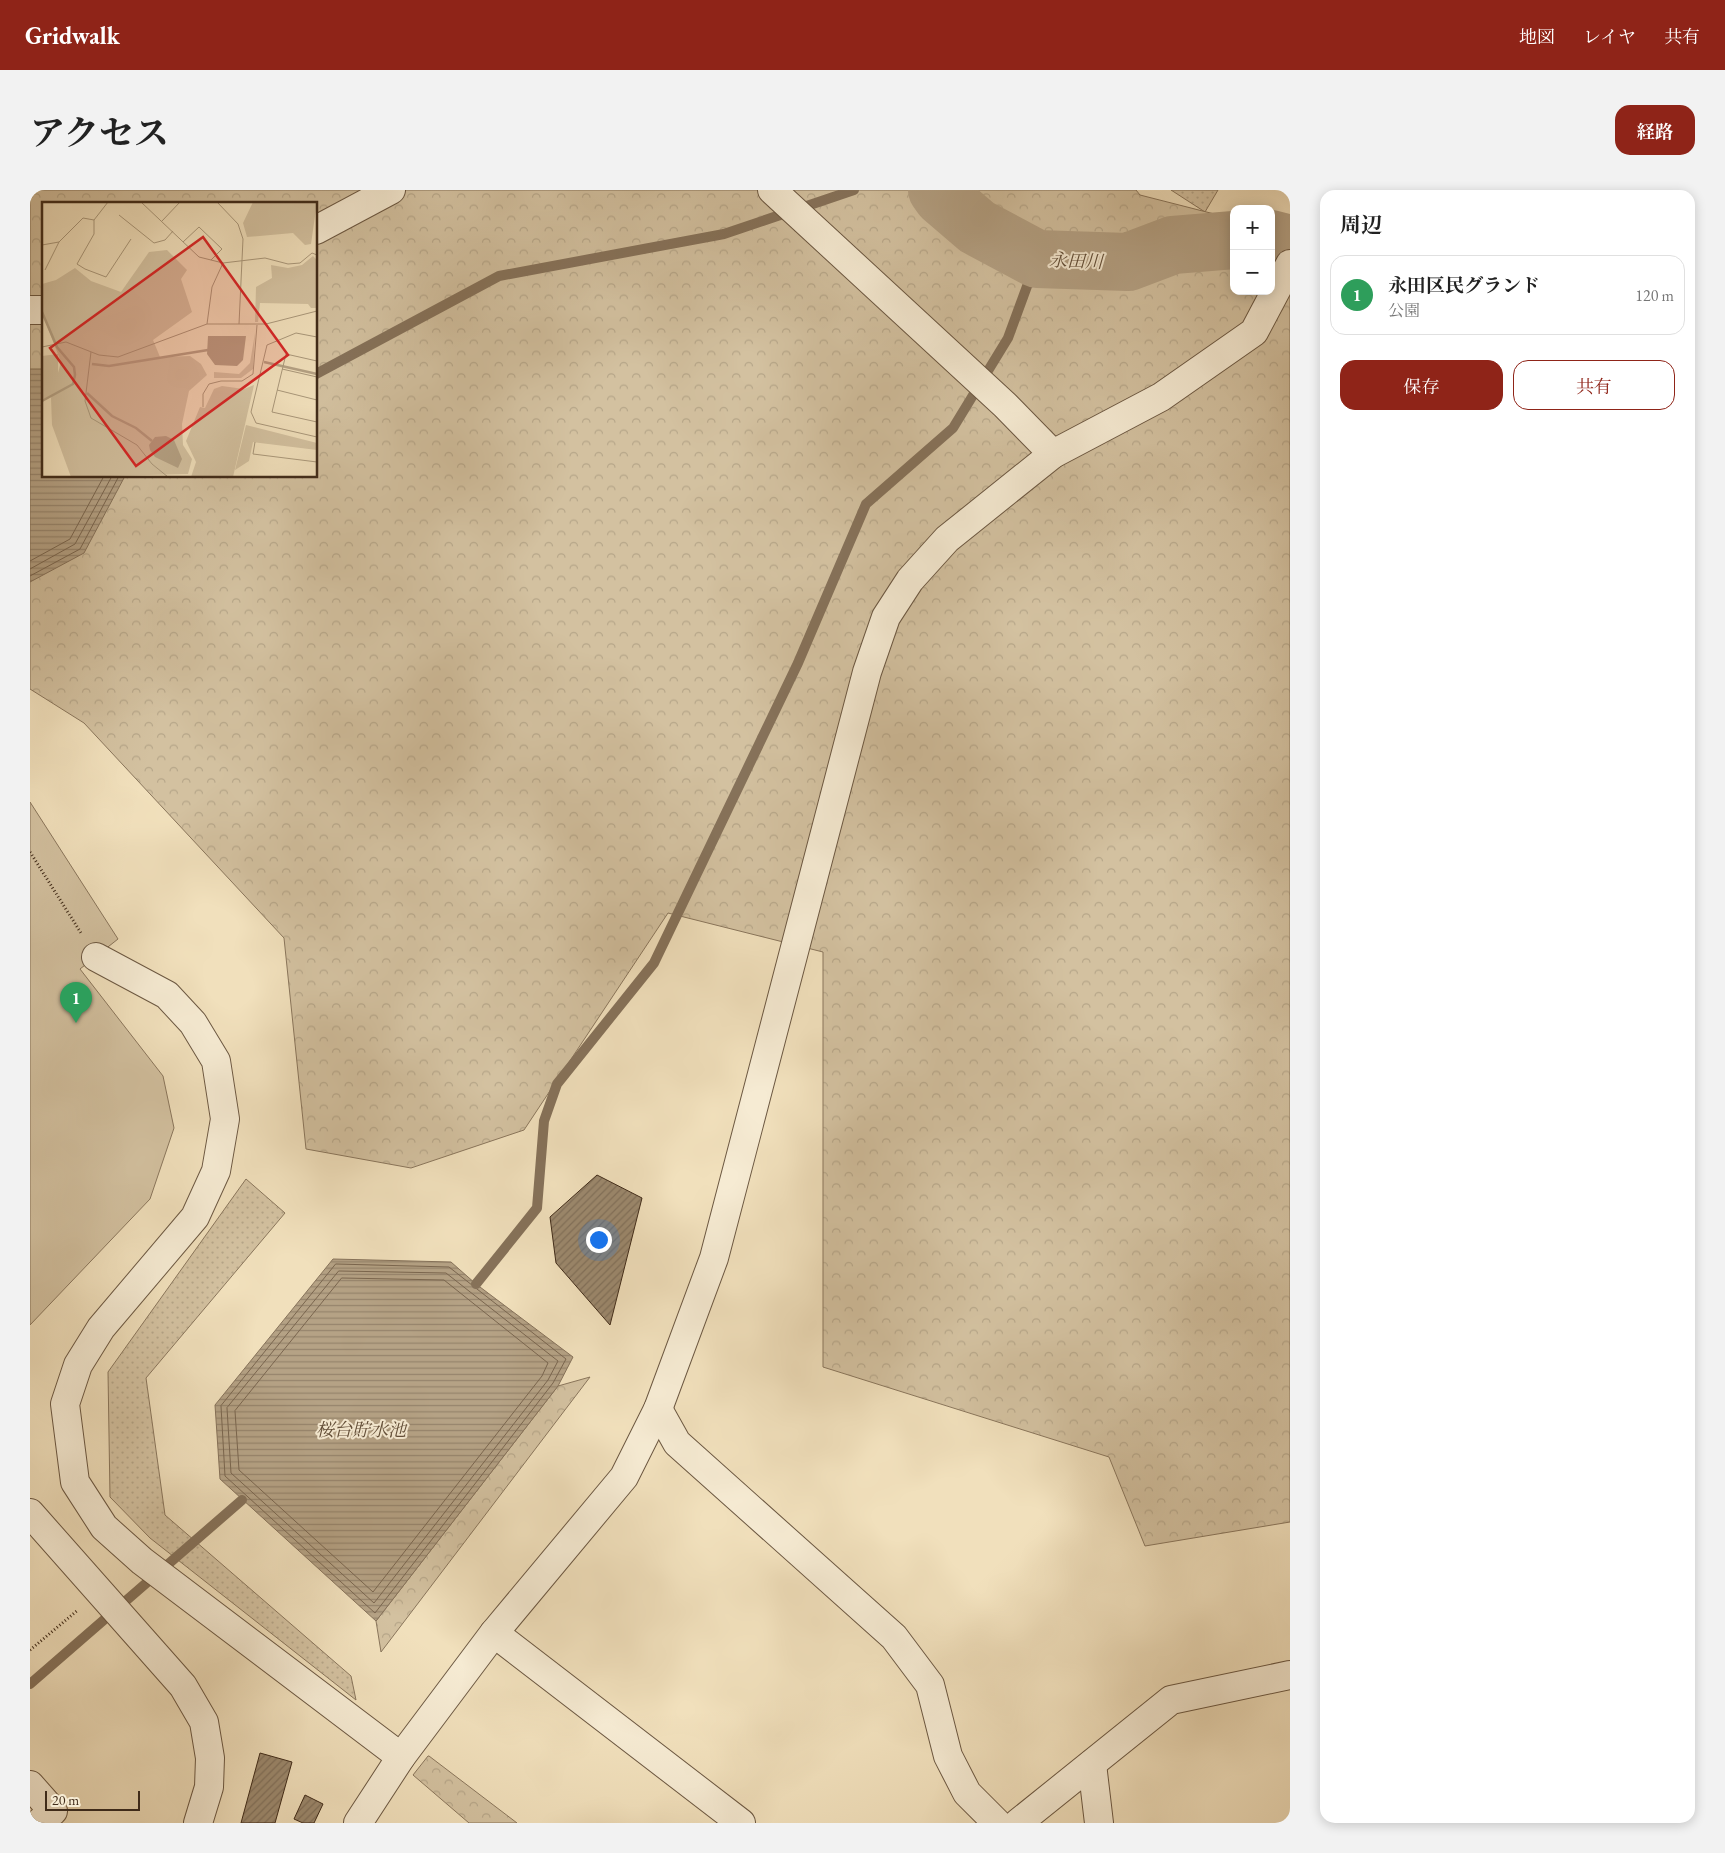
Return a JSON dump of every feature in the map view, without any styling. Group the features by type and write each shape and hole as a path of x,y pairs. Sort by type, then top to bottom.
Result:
{"street":[{"path":"318,229 391,190"},
{"path":"775,192 1005,404 1053,454"},
{"path":"358,1823 401,1757 494,1634 624,1477 658,1409 714,1258 867,672 886,617 910,580 947,539 1053,454 1161,397 1254,332 1288,270"},
{"path":"96,957 167,995 192,1023 216,1061 225,1119 216,1171 195,1217 101,1328 78,1365 65,1404 75,1482 104,1527 142,1561 401,1757"},
{"path":"658,1409 677,1443 894,1636 930,1685 948,1756 967,1793 997,1823"},
{"path":"30,1512 183,1686 204,1722 210,1758 209,1787 198,1823"},
{"path":"494,1634 741,1823"},
{"path":"1018,1823 1171,1700 1290,1674"},
{"path":"1092,1764 1099,1823"},
{"path":"30,1785 53,1811 39,1823"}],"path":[{"path":"30,852 96,957"},
{"path":"30,1650 99,1592"}],"green space":[{"path":"30,190 1136,190 1140,195 1230,218 1230,295 1275,295 1275,230 1290,234 1290,1522 1145,1546 1109,1457 823,1367 823,952 668,913 524,1130 411,1168 306,1149 284,938 84,723 30,689"},
{"path":"1171,190 1218,190 1205,212"},
{"path":"30,802 118,939 80,969 163,1076 174,1128 150,1199 30,1325"},
{"path":"246,1179 285,1213 146,1378 165,1515 351,1676 356,1700 150,1538 110,1497 108,1372"},
{"path":"590,1377 381,1652 376,1621 558,1386"},
{"path":"428,1756 517,1823 469,1823 413,1775"}],"water":[{"path":"30,369 42,369 42,478 124,478 84,553 30,582"},
{"name":"桜台貯水池","path":"333,1259 451,1262 476,1284 573,1357 558,1386 376,1621 220,1479 215,1405"}],"building":[{"path":"597,1175 642,1198 610,1325 556,1263 550,1217"},
{"path":"260,1753 292,1762 275,1823 241,1823"},
{"path":"305,1795 323,1804 314,1823 303,1823 294,1819"}],"waterway":[{"path":"318,373 499,276 724,234 854,190"},
{"name":"永田川","path":"937,190 942,197 977,227 1037,259 1128,262 1173,245 1230,240"},
{"name":"永田川","path":"1275,240 1290,244"},
{"path":"476,1284 537,1208 544,1121 557,1084 654,963 798,663 866,504 953,428 1008,338 1037,259"},
{"path":"30,1684 242,1500"}],"place":[{"name":"永田区民グランド","path":"76,1023"}]}
